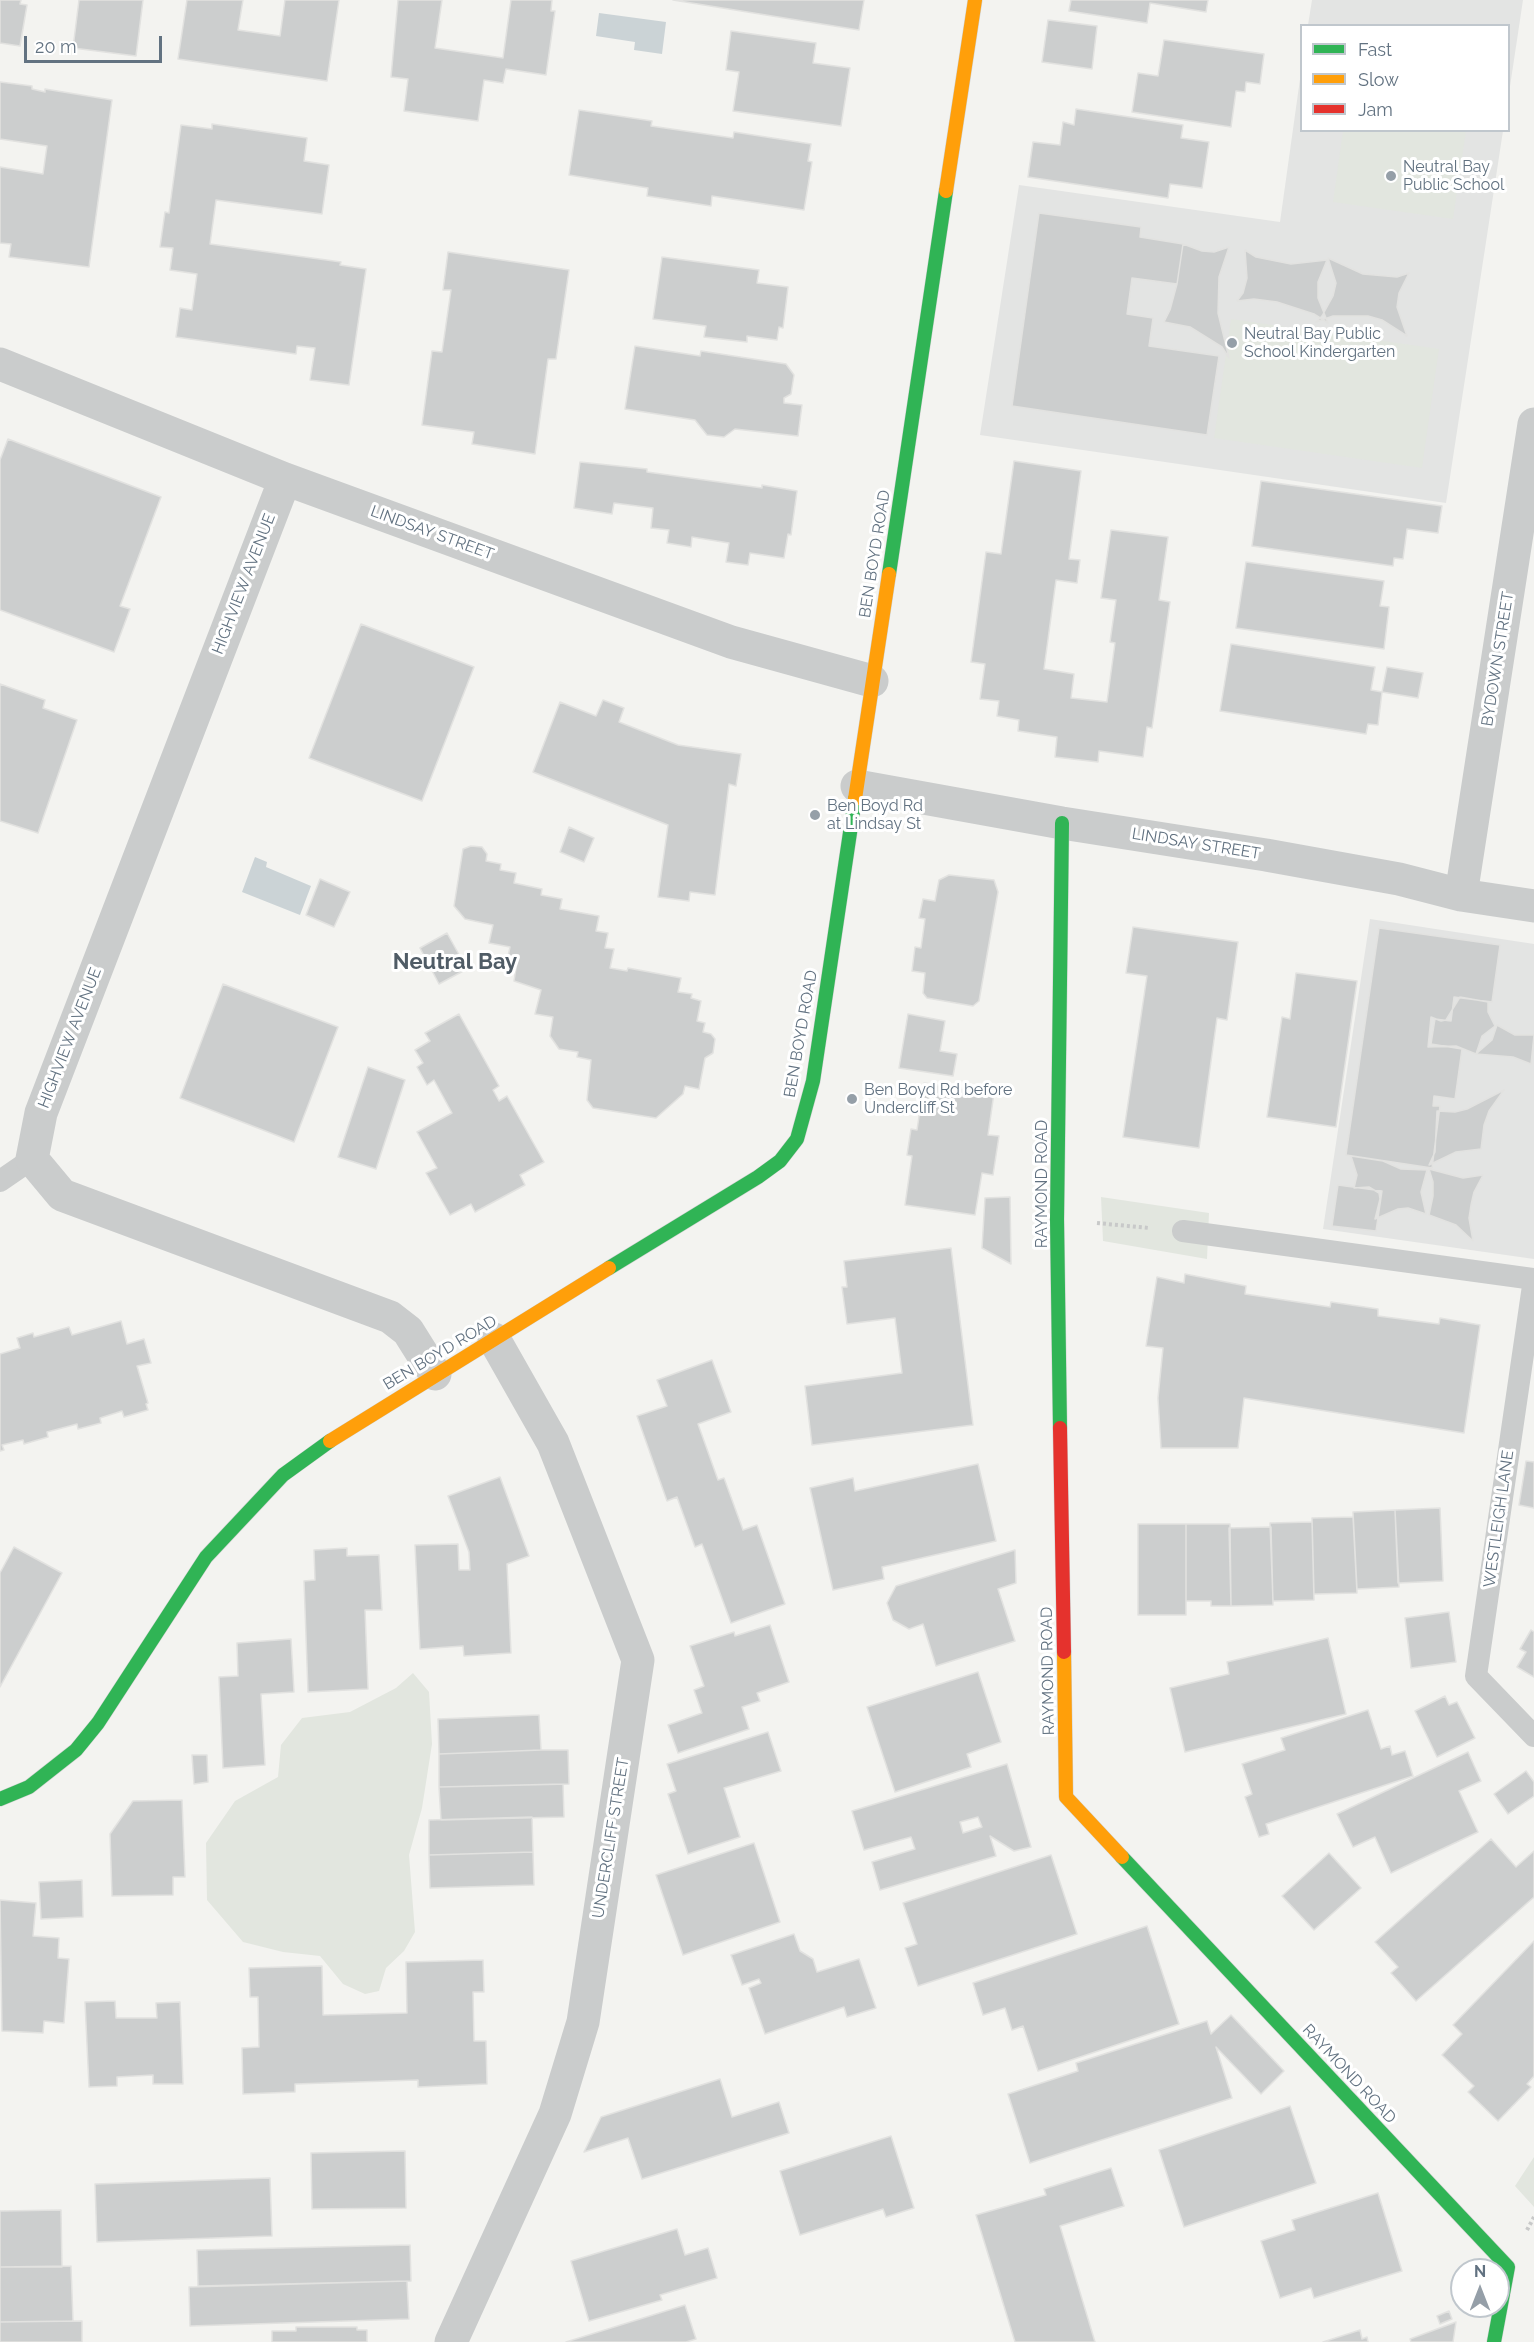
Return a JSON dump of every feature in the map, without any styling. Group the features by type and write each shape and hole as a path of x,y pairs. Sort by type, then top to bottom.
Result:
{"street":[{"name":"BEN BOYD ROAD","path":"0,1799 29,1787 76,1750 98,1723 206,1557 283,1475 327,1443 435,1374 758,1177 780,1161 797,1139 813,1081 975,0"},
{"name":"LINDSAY STREET","path":"0,364 285,479 731,642 872,681"},
{"name":"BYDOWN STREET","path":"1461,895 1534,424"},
{"name":"HIGHVIEW AVENUE","path":"32,1159 41,1113 285,479"},
{"name":"LINDSAY STREET","path":"857,786 1399,879 1461,895 1534,906"},
{"name":"RAYMOND ROAD","path":"1062,823 1057,1219 1066,1797 1508,2267 1494,2342"},
{"path":"32,1159 62,1195 390,1317 408,1331 435,1374"},
{"name":"UNDERCLIFF STREET","path":"451,2342 555,2114 583,2022 638,1660 553,1443 494,1339"}],"lane":[{"path":"0,1181 32,1159"},
{"name":"WESTLEIGH LANE","path":"1183,1231 1534,1279 1476,1676 1534,1736"}],"path":[{"path":"1057,1219 1183,1231"}],"shaded area":[{"path":"1312,0 1523,0 1510,86 1510,24 1308,24"},
{"path":"599,13 666,22 662,54 634,50 635,42 596,36"},
{"name":"Neutral Bay Public School Kindergarten","path":"1300,79 1300,132 1503,132 1446,503 980,435 1019,185 1280,222"},
{"path":"1343,132 1466,132 1453,219 1333,202"},
{"path":"1231,319 1439,349 1422,468 1214,438"},
{"path":"255,857 267,862 266,867 311,886 300,915 242,892"},
{"path":"1370,919 1534,944 1534,1259 1323,1229"},
{"path":"1101,1197 1209,1213 1207,1259 1103,1241"},
{"path":"413,1673 429,1692 432,1744 422,1808 409,1855 415,1932 404,1951 386,1968 379,1991 365,1994 343,1984 320,1956 283,1952 243,1942 207,1900 206,1843 235,1801 278,1777 281,1745 302,1718 350,1712 396,1688"},
{"path":"1534,2157 1534,2207 1515,2186"}],"building":[{"path":"0,0 21,0 20,4 27,5 20,46 0,43"},
{"path":"79,0 143,0 136,56 73,48"},
{"path":"187,0 243,0 238,30 280,36 285,0 339,0 327,81 178,59"},
{"path":"398,0 442,0 435,48 503,58 511,0 552,0 551,11 555,11 546,75 506,69 503,83 484,80 478,121 404,111 408,79 391,77"},
{"path":"673,0 864,0 859,30"},
{"path":"1071,0 1208,0 1206,12 1150,3 1147,23 1069,11"},
{"path":"1048,20 1097,26 1092,69 1042,62"},
{"path":"731,31 816,43 813,63 850,68 841,126 733,111 739,72 726,70"},
{"path":"1164,40 1264,54 1260,84 1246,82 1245,92 1236,91 1231,127 1132,112 1138,73 1158,76"},
{"path":"0,82 32,86 32,89 45,92 45,89 112,100 89,267 9,257 11,244 0,243 0,167 43,174 47,146 0,139"},
{"path":"1076,109 1183,125 1181,138 1209,142 1202,188 1170,184 1168,198 1028,177 1033,142 1060,145 1063,122 1074,125"},
{"path":"579,110 652,121 651,126 733,138 734,132 811,144 808,161 812,162 804,210 712,196 711,206 647,196 648,188 569,175"},
{"path":"212,124 307,138 304,161 329,165 322,214 216,200 210,244 341,262 340,265 366,269 349,385 310,380 315,348 297,346 296,354 176,337 180,308 192,310 197,274 170,270 173,248 160,247 165,212 169,213 181,125 212,129"},
{"path":"1039,213 1141,227 1140,237 1183,244 1177,284 1132,278 1127,314 1153,318 1149,346 1219,356 1207,435 1012,406"},
{"path":"1183,244 1202,251 1214,252 1229,247 1219,277 1218,313 1229,358 1222,347 1190,327 1164,322 1177,284"},
{"path":"1245,250 1256,257 1291,264 1327,260 1318,282 1318,298 1328,323 1314,314 1277,302 1254,299 1237,301 1243,293 1247,278"},
{"path":"448,252 569,270 556,359 548,359 535,454 472,444 474,432 422,425 432,351 442,352 451,290 443,290"},
{"path":"662,257 759,270 757,283 788,287 783,328 779,327 777,340 747,336 747,342 704,337 706,326 653,319"},
{"path":"1328,258 1363,274 1397,277 1409,273 1399,293 1397,307 1407,336 1382,320 1368,316 1333,316 1316,322 1333,296 1336,283"},
{"path":"635,346 700,356 701,351 786,364 794,375 791,394 784,398 784,403 802,405 798,436 735,429 724,437 707,435 695,420 625,409"},
{"path":"8,439 161,497 120,606 130,609 114,652 0,610 0,460"},
{"path":"1014,461 1081,471 1069,559 1080,560 1077,583 1056,580 1044,669 1074,674 1071,698 1107,702 1115,643 1110,642 1116,600 1101,598 1111,530 1168,537 1159,600 1170,602 1152,728 1147,727 1143,757 1099,751 1098,762 1055,757 1057,737 1018,731 1019,720 997,716 999,701 980,699 985,664 971,662 986,552 1001,554"},
{"path":"580,462 647,469 647,472 797,491 791,535 788,534 784,558 750,553 748,565 726,562 729,543 692,537 691,547 667,543 669,530 651,528 653,508 614,503 612,514 574,508"},
{"path":"1261,481 1442,506 1438,533 1407,529 1403,559 1394,558 1393,566 1252,546"},
{"path":"1246,562 1384,581 1380,606 1389,607 1384,649 1236,628"},
{"path":"361,624 474,667 422,801 309,758"},
{"path":"1231,644 1375,667 1371,690 1382,692 1378,725 1368,724 1366,734 1220,711"},
{"path":"1387,667 1423,673 1418,698 1382,692"},
{"path":"0,684 45,700 43,708 77,720 38,833 0,821"},
{"path":"603,700 624,708 619,722 678,745 741,754 736,786 729,784 715,895 690,892 689,901 658,897 668,825 533,772 560,702 596,716"},
{"path":"569,827 594,838 584,862 560,852"},
{"path":"471,846 482,847 487,854 486,861 501,864 500,870 516,873 514,883 542,889 541,895 562,899 560,909 599,916 596,931 608,933 605,948 614,949 610,968 627,971 628,968 681,978 678,992 692,994 691,998 701,1001 697,1021 705,1023 703,1032 711,1034 715,1039 713,1053 705,1058 699,1089 685,1086 683,1094 656,1118 593,1108 587,1100 591,1060 577,1057 578,1052 559,1049 550,1036 553,1017 535,1014 541,990 514,981 516,968 506,966 510,947 489,943 493,925 465,919 454,906 463,849"},
{"path":"949,875 994,880 998,892 979,1001 973,1006 927,998 923,993 925,973 912,971 915,947 921,948 925,919 919,918 923,899 935,901 939,880"},
{"path":"320,879 350,892 334,927 306,915"},
{"path":"1133,927 1238,942 1227,1020 1217,1018 1199,1148 1123,1137 1147,976 1126,973"},
{"path":"1379,928 1500,945 1492,1002 1454,997 1451,1021 1435,1019 1431,1044 1462,1049 1455,1099 1434,1096 1433,1106 1440,1106 1432,1168 1346,1155"},
{"path":"447,933 467,969 439,984 420,948"},
{"path":"1296,973 1357,981 1336,1127 1267,1117 1282,1017 1290,1019"},
{"path":"223,984 338,1027 294,1142 180,1098"},
{"path":"1460,997 1488,1002 1488,1012 1495,1026 1482,1036 1476,1054 1456,1046 1428,1047 1431,1017 1441,1021 1446,1020"},
{"path":"459,1014 499,1086 493,1090 499,1101 507,1096 544,1162 520,1175 525,1185 475,1212 471,1204 450,1215 426,1173 437,1168 417,1132 452,1113 434,1080 427,1085 417,1067 423,1063 415,1050 430,1041 425,1033"},
{"path":"908,1014 945,1021 940,1051 957,1054 953,1076 899,1068"},
{"path":"1497,1025 1515,1035 1534,1035 1531,1064 1513,1057 1476,1054 1492,1040"},
{"path":"368,1067 405,1080 376,1169 338,1157"},
{"path":"924,1083 994,1093 988,1135 999,1136 993,1175 982,1173 975,1215 905,1205 912,1156 907,1155 911,1129 917,1130"},
{"path":"1504,1090 1489,1111 1484,1125 1481,1149 1456,1152 1429,1165 1435,1152 1437,1111 1455,1112 1467,1109"},
{"path":"1351,1156 1383,1161 1401,1169 1427,1170 1421,1192 1426,1214 1408,1208 1398,1209 1375,1219 1380,1199 1379,1193 1369,1187 1354,1188 1357,1175"},
{"path":"1429,1169 1463,1178 1483,1175 1474,1192 1469,1218 1473,1241 1456,1225 1429,1215 1433,1182"},
{"path":"1338,1185 1382,1191 1376,1231 1332,1226"},
{"path":"1010,1197 1011,1264 982,1248 985,1198"},
{"path":"951,1248 973,1425 812,1445 805,1386 902,1373 895,1318 847,1324 842,1287 847,1287 844,1261"},
{"path":"1185,1274 1246,1286 1245,1294 1330,1307 1331,1302 1378,1309 1378,1316 1439,1324 1440,1318 1480,1325 1464,1433 1244,1398 1238,1448 1161,1448 1158,1398 1163,1348 1146,1346 1157,1277 1184,1283"},
{"path":"121,1321 127,1344 144,1339 151,1363 137,1366 148,1410 124,1417 122,1411 100,1418 101,1423 78,1429 77,1424 47,1432 48,1437 24,1444 23,1440 2,1445 4,1450 0,1451 0,1354 20,1348 17,1338 33,1333 34,1337 69,1327 72,1335"},
{"path":"712,1360 731,1412 698,1424 718,1480 724,1478 743,1530 757,1525 785,1604 731,1623 702,1544 695,1547 677,1497 667,1501 637,1416 667,1406 657,1380"},
{"path":"1526,1461 1534,1462 1534,1508 1519,1505"},
{"path":"978,1464 996,1541 882,1567 884,1579 833,1590 810,1488 853,1478 855,1491"},
{"path":"500,1477 529,1556 507,1564 511,1653 464,1656 463,1646 420,1649 415,1545 458,1544 459,1570 470,1570 469,1552 448,1496"},
{"path":"1440,1508 1443,1581 1398,1583 1395,1510"},
{"path":"1395,1510 1399,1587 1357,1589 1353,1512"},
{"path":"1353,1517 1357,1593 1314,1594 1312,1518"},
{"path":"1312,1522 1314,1600 1273,1601 1270,1523"},
{"path":"1138,1524 1186,1524 1186,1615 1138,1615"},
{"path":"1186,1524 1230,1524 1231,1606 1211,1606 1211,1601 1186,1601"},
{"path":"1271,1527 1273,1605 1231,1606 1229,1528"},
{"path":"14,1547 62,1573 0,1687 0,1573"},
{"path":"347,1548 347,1556 379,1555 382,1610 365,1610 368,1689 308,1692 304,1581 315,1580 314,1550"},
{"path":"1015,1550 1016,1583 998,1589 1015,1641 936,1666 923,1624 909,1629 893,1620 887,1603 896,1586"},
{"path":"1449,1612 1456,1662 1411,1668 1405,1618"},
{"path":"770,1625 789,1682 757,1693 760,1701 742,1707 749,1729 678,1753 668,1725 702,1713 694,1690 704,1686 690,1646 734,1632 735,1636"},
{"path":"1531,1630 1534,1632 1534,1677 1517,1667 1526,1652 1520,1649"},
{"path":"1328,1638 1346,1714 1185,1752 1170,1688 1229,1674 1227,1662"},
{"path":"291,1639 294,1692 261,1694 265,1765 223,1768 219,1677 238,1676 237,1643"},
{"path":"978,1672 1001,1742 967,1754 971,1767 895,1792 867,1707"},
{"path":"1445,1696 1449,1705 1457,1702 1475,1738 1437,1757 1415,1711"},
{"path":"1368,1710 1381,1749 1390,1746 1392,1755 1405,1751 1413,1776 1266,1824 1269,1834 1259,1837 1245,1797 1252,1794 1242,1764 1285,1750 1281,1738"},
{"path":"539,1715 541,1750 439,1754 438,1719"},
{"path":"768,1732 781,1771 724,1788 740,1837 688,1854 668,1794 676,1791 667,1764"},
{"path":"568,1750 569,1784 439,1787 439,1754"},
{"path":"1468,1752 1481,1781 1459,1791 1478,1832 1391,1873 1375,1837 1353,1847 1337,1814"},
{"path":"192,1755 207,1755 208,1782 194,1784"},
{"path":"1007,1764 1031,1847 1014,1851 990,1836 996,1856 880,1890 872,1862 915,1849 911,1837 864,1850 852,1811","holes":["978,1817 982,1827 963,1833 960,1822"]},
{"path":"1526,1771 1534,1782 1534,1796 1508,1814 1494,1794"},
{"path":"563,1784 564,1817 441,1820 439,1787"},
{"path":"182,1800 185,1877 173,1877 173,1895 112,1896 110,1834 133,1801"},
{"path":"532,1817 533,1852 429,1855 429,1820"},
{"path":"1491,1839 1516,1867 1534,1851 1534,1897 1416,2001 1391,1973 1398,1967 1375,1942"},
{"path":"754,1843 780,1922 683,1955 656,1875"},
{"path":"533,1852 534,1885 430,1888 429,1855"},
{"path":"1329,1853 1361,1888 1314,1930 1282,1896"},
{"path":"1051,1855 1077,1934 918,1986 905,1948 917,1944 903,1903"},
{"path":"82,1880 83,1917 41,1919 39,1882"},
{"path":"0,1900 36,1903 33,1936 59,1938 58,1958 69,1959 64,2023 44,2021 43,2033 2,2031"},
{"path":"1147,1926 1179,2024 1038,2071 1023,2026 1012,2030 1005,2008 983,2015 973,1983"},
{"path":"794,1934 800,1951 813,1959 817,1972 859,1959 876,2008 847,2017 844,2007 765,2034 749,1988 761,1983 759,1979 742,1985 731,1955"},
{"path":"1534,1941 1534,2076 1527,2084 1531,2087 1498,2121 1468,2092 1474,2086 1442,2055 1462,2034 1453,2025"},
{"path":"483,1960 484,1992 473,1992 474,2041 486,2041 487,2084 418,2087 418,2080 295,2084 295,2092 243,2094 242,2048 259,2047 258,1997 250,1997 249,1968 322,1966 323,2015 407,2013 406,1962"},
{"path":"115,2001 116,2018 157,2018 156,2003 180,2002 183,2084 153,2084 153,2075 117,2077 117,2086 89,2087 85,2002"},
{"path":"1231,2015 1284,2071 1261,2094 1216,2047 1232,2098 1030,2163 1008,2094 1078,2071 1076,2063 1207,2021 1211,2034"},
{"path":"720,2079 732,2117 779,2102 789,2133 642,2179 628,2138 584,2152 601,2117"},
{"path":"1290,2106 1316,2183 1184,2227 1159,2150"},
{"path":"891,2136 914,2208 886,2217 883,2209 800,2235 780,2171"},
{"path":"405,2151 406,2208 312,2209 311,2153"},
{"path":"1111,2168 1124,2206 1060,2226 1095,2342 1015,2342 976,2215 1046,2195 1044,2189"},
{"path":"270,2178 272,2236 97,2242 95,2184"},
{"path":"1378,2193 1402,2271 1314,2298 1311,2288 1280,2298 1261,2241 1295,2230 1292,2220"},
{"path":"61,2210 62,2267 0,2267 0,2211"},
{"path":"677,2229 685,2255 708,2248 717,2278 660,2295 662,2300 589,2321 571,2261"},
{"path":"410,2245 411,2281 198,2286 197,2250"},
{"path":"71,2266 73,2321 0,2322 0,2267"},
{"path":"407,2281 409,2319 190,2326 189,2287"},
{"path":"685,2305 696,2339 686,2342 566,2342"},
{"path":"1449,2311 1452,2319 1440,2324 1437,2316"},
{"path":"82,2321 82,2342 0,2342 0,2322"},
{"path":"1456,2322 1453,2342 1411,2342 1410,2339"},
{"path":"296,2327 357,2327 357,2330 367,2330 367,2342 272,2342 272,2331 296,2331"},
{"path":"1360,2330 1362,2339 1367,2337 1368,2342 1323,2342"}],"traffic: fast":[{"path":"889,574 946,191"},
{"path":"609,1268 758,1177 780,1161 797,1139 813,1081 855,799"},
{"path":"1060,1428 1057,1219 1062,823"},
{"path":"0,1799 29,1787 76,1750 98,1723 206,1557 283,1475 330,1441"},
{"path":"1122,1857 1508,2267 1494,2342"}],"traffic: slow":[{"path":"946,191 975,0"},
{"path":"855,799 889,574"},
{"path":"330,1441 609,1268"},
{"path":"1064,1652 1066,1797 1122,1857"}],"traffic: jam":[{"path":"1060,1428 1064,1652"}],"place":[{"name":"Neutral Bay Public School","path":"1391,176"},
{"name":"Neutral Bay Public School Kindergarten","path":"1232,343"},
{"name":"Ben Boyd Rd at Lindsay St","path":"815,815"},
{"name":"Ben Boyd Rd before Undercliff St","path":"852,1099"}],"district":[{"name":"Neutral Bay","path":"455,962"}]}
